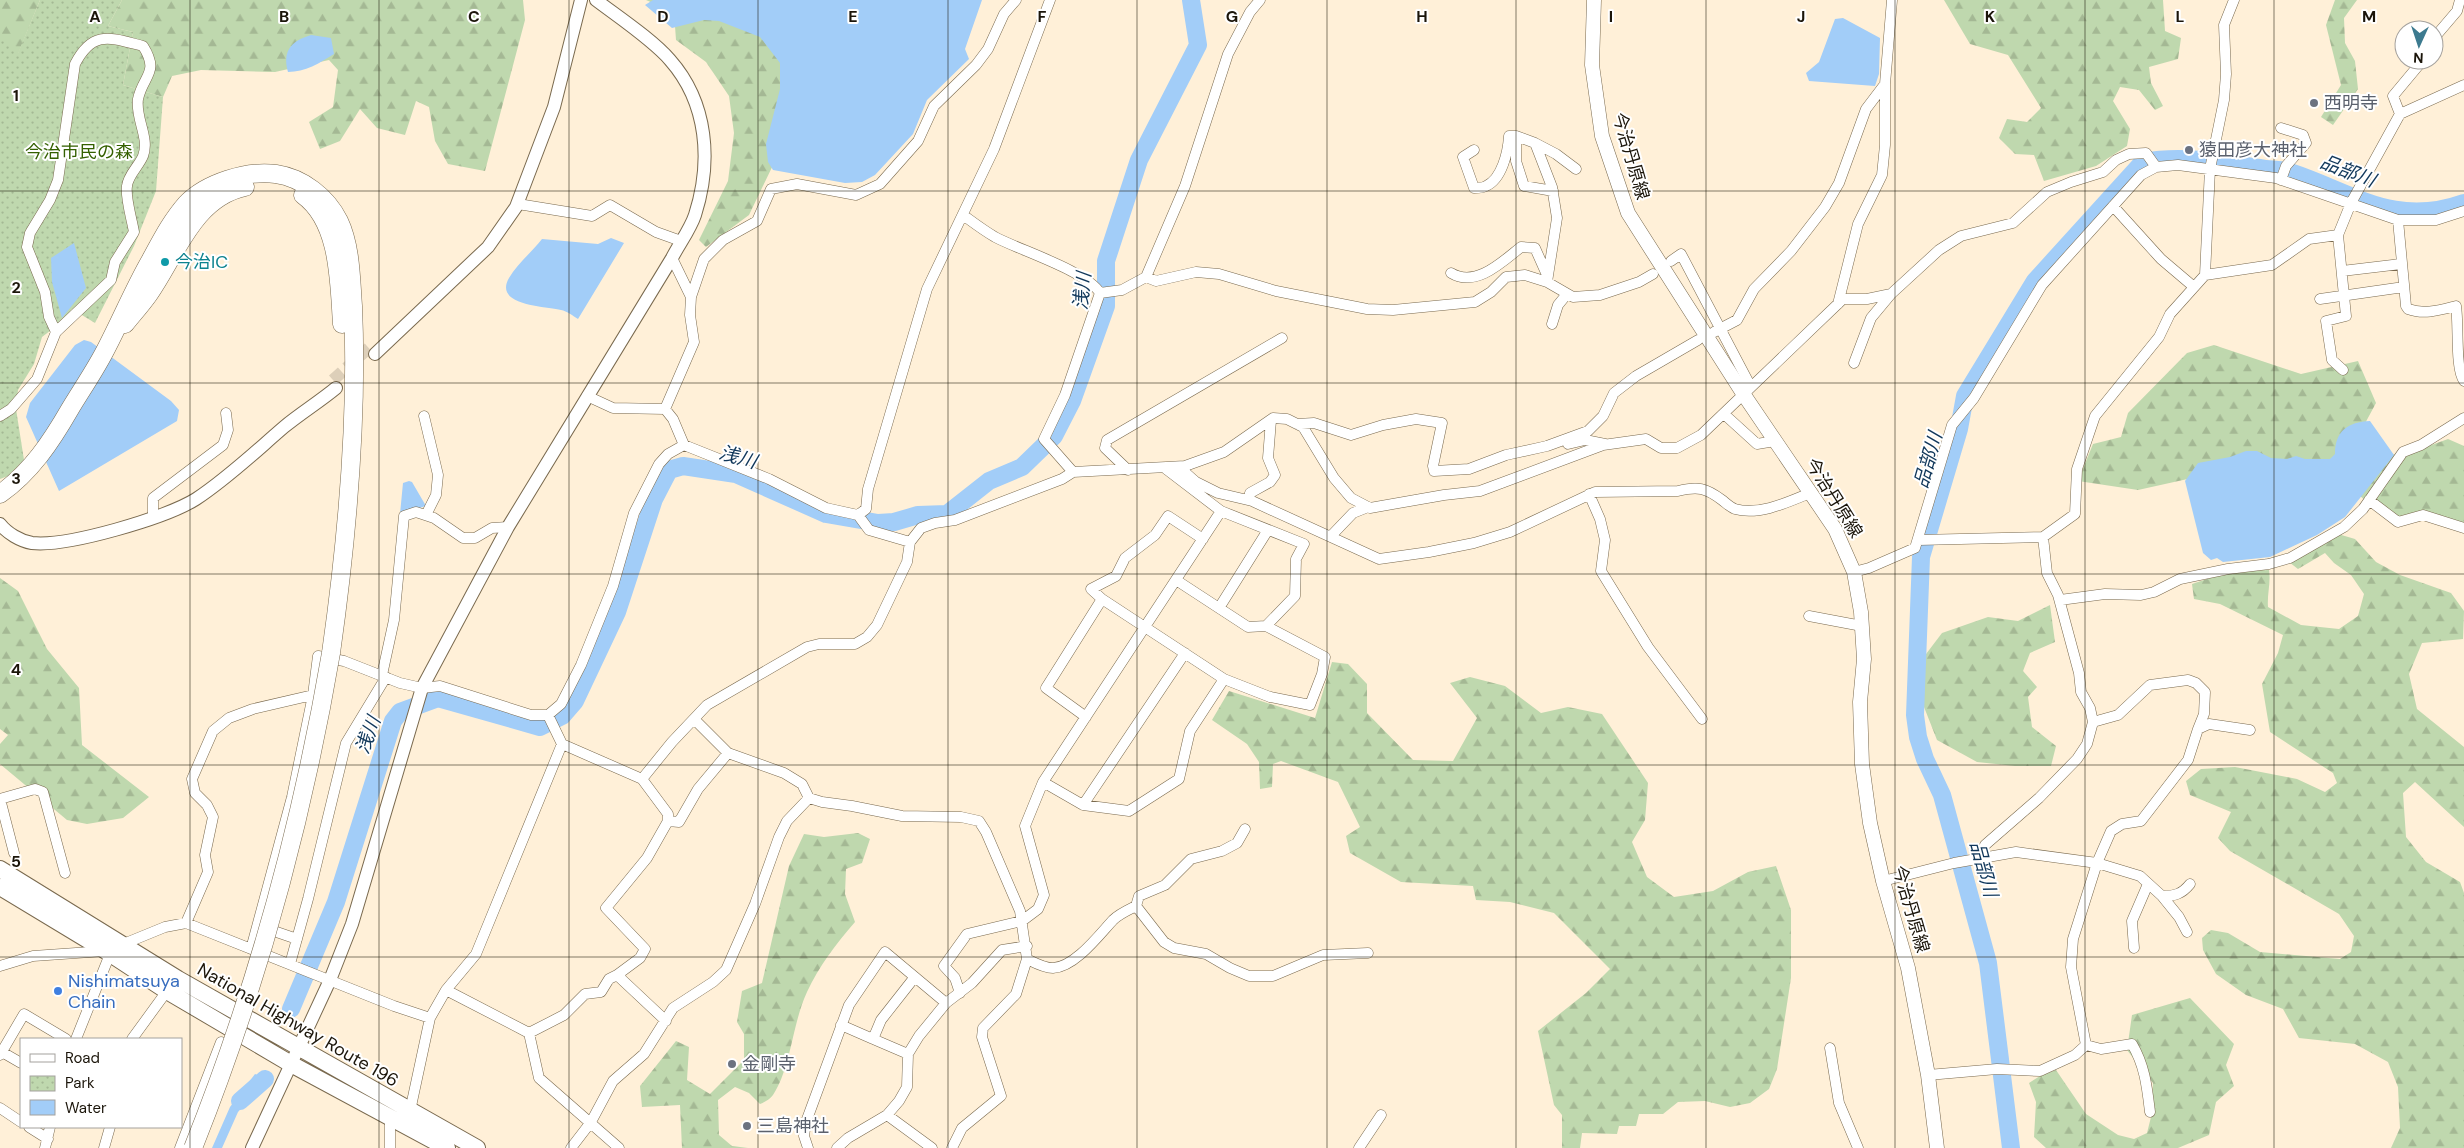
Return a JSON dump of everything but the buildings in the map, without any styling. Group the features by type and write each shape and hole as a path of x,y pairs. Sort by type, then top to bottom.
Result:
{"highway":[{"path":"7,489 36,462 53,437 107,348 136,286 173,220 188,202 218,184 259,174 276,174 303,184 315,191 331,208 340,223 346,240 354,331 354,396 344,552 331,653 316,740 267,935 232,1041 193,1148"},
{"name":"National Highway Route 196","path":"0,869 167,991 291,1064 447,1148"},
{"name":"National Highway Route 196","path":"0,887 112,950 300,1047 477,1148"}],"main road":[{"name":"今治丹原線","path":"1594,0 1592,65 1602,136 1628,212 1747,391 1775,441 1835,529 1854,572 1862,626 1862,764 1870,823 1883,881 1908,968 1928,1075 1937,1148"}],"street":[{"path":"373,350 429,302 488,247 518,204 554,107 581,0"},
{"path":"252,1148 330,980 352,924 422,688 508,527 672,258 694,216 704,174 704,130 693,93 670,59 596,0"},
{"path":"665,409 694,342 690,315 691,296 704,259 723,240 757,220 771,189 797,184 856,195 880,184 918,141 934,106 982,57 1004,14 1016,0"},
{"path":"858,515 866,509 868,488 927,289 994,149 1050,0"},
{"path":"1100,293 1122,290 1146,277 1185,186 1228,54 1250,12 1260,0"},
{"path":"1838,304 1858,224 1882,175 1885,145 1885,84 1892,0"},
{"path":"2205,275 2210,169 2224,100 2226,74 2224,25 2234,0"},
{"path":"2444,26 2457,11 2460,0"},
{"path":"0,416 11,409 37,379 56,332 111,280 115,262 134,232 127,186 144,154 144,138 138,113 138,98 151,72 151,58 144,46 108,39 92,41 83,48 75,64 58,180 50,200 30,233 27,247 45,292 49,317 56,332"},
{"path":"2400,114 2393,96 2415,70"},
{"path":"1718,331 1737,320 1754,289 1791,251 1825,206 1839,184 1866,109 1885,84"},
{"path":"2343,370 2332,360 2326,321 2346,316 2342,296 2342,270 2338,234 2351,203 2400,114 2464,85"},
{"path":"2281,128 2303,134 2306,144 2286,166 2282,180"},
{"path":"1474,150 1463,157 1474,188 1486,186 1498,175 1508,152 1509,136 1516,136 1535,143 1556,154 1576,169"},
{"path":"1516,136 1516,161 1524,186 1553,191"},
{"path":"1535,143 1553,191 1557,218 1548,279"},
{"path":"1854,363 1871,318 1891,294 1939,250 1961,236 2014,223 2047,192 2103,172 2116,160 2130,154 2146,153 2156,167"},
{"path":"1854,572 1869,568 1915,548 1952,425 1974,398 2042,285 2141,175 2156,167 2178,165 2282,180 2398,220 2436,220 2464,211"},
{"path":"518,204 592,216 610,205 656,232 681,241"},
{"path":"2113,206 2161,259 2194,287"},
{"path":"963,215 996,238 1059,266 1096,287 1100,293"},
{"path":"2398,220 2406,306 2417,313 2460,306 2458,367 2464,380"},
{"path":"1918,540 2043,537 2075,514 2076,469 2095,416 2159,337 2170,314 2205,275 2272,265 2309,239 2338,234"},
{"path":"1451,272 1457,276 1478,276 1496,267 1521,247 1536,248 1548,279"},
{"path":"1671,262 1681,254 1747,391"},
{"path":"672,258 691,296"},
{"path":"2342,270 2401,264"},
{"path":"1146,277 1156,281 1196,272 1219,274 1276,291 1367,309 1394,310 1475,302 1491,292 1506,277 1525,275 1548,279 1572,297 1600,295 1639,282 1652,274"},
{"path":"2320,299 2404,287"},
{"path":"1073,472 1044,438 1065,395 1100,293"},
{"path":"1552,324 1558,305 1567,294"},
{"path":"1331,536 1353,513 1368,507 1480,491 1609,444 1646,439 1661,448 1677,448 1701,435 1844,298 1867,299 1891,294"},
{"path":"1128,470 1105,448 1107,440 1282,338"},
{"path":"1546,446 1588,431 1603,416 1614,392 1636,376 1698,340"},
{"path":"0,524 18,538 31,542 49,543 153,518 195,500 334,384"},
{"path":"587,396 613,408 665,409"},
{"path":"665,409 672,419 684,445 770,479 826,508 858,515 869,530 910,542"},
{"path":"153,518 153,498 223,445 228,430 226,413"},
{"path":"1724,414 1757,444 1775,441"},
{"path":"424,416 438,475 436,495 426,516"},
{"path":"2060,600 2105,594 2140,595 2154,592 2180,579 2228,569 2269,564 2290,558 2344,526 2363,509 2404,452 2421,445 2464,418"},
{"path":"642,779 707,705 808,647 819,644 855,644 867,637 877,625 907,562 910,542 921,528 935,523 955,520 1062,479 1073,472 1179,467 1224,452 1271,420 1287,419 1303,427 1334,478 1351,498 1368,507"},
{"path":"1297,424 1314,423 1351,435 1383,425 1416,419 1442,423 1433,466 1434,471 1469,469 1506,455 1546,446 1585,440 1609,444"},
{"path":"1249,500 1250,493 1270,482 1276,475 1268,458 1271,420"},
{"path":"251,949 292,797 313,695 318,656 344,661 422,688 440,686 531,715 548,715 560,704 581,665 613,586 634,513 650,480 659,464 668,454 684,445"},
{"path":"1179,467 1196,482 1218,493 1249,500 1379,559 1474,544 1510,532 1595,492 1678,491 1692,488 1708,490 1732,508 1748,511 1783,504 1810,492"},
{"path":"1166,469 1221,511 1304,544 1296,559 1295,596 1266,626"},
{"path":"1588,494 1600,519 1605,540 1601,571 1648,647 1702,719"},
{"path":"2369,500 2398,522 2423,515 2464,528"},
{"path":"960,992 955,978 944,966 967,934 1022,921 1038,909 1044,895 1025,826 1043,782 1221,511"},
{"path":"290,964 346,743 384,676 394,620 404,516 416,512 434,518 463,538 475,538 492,528 508,527"},
{"path":"1176,580 1248,627 1266,626 1325,657 1322,674 1310,705 1270,697 1224,679 1144,628 1102,599 1091,589 1116,576 1125,558 1155,535 1168,516 1203,539"},
{"path":"1219,608 1268,530"},
{"path":"1980,858 1985,845 2039,798 2077,759 2087,744 2093,722 2090,708 2081,692 2079,673 2060,600 2047,573 2043,537"},
{"path":"1086,717 1046,688 1102,599"},
{"path":"1809,616 1862,626"},
{"path":"1083,805 1185,653"},
{"path":"1043,782 1083,805 1129,811 1179,779 1190,731 1224,679"},
{"path":"2086,1045 2072,967 2073,939 2097,863 2111,830 2122,824 2141,821 2188,760 2204,714 2205,692 2196,683 2188,680 2150,685 2118,715 2093,722"},
{"path":"186,923 208,872 205,855 213,816 207,805 194,793 192,779 214,731 229,718 253,709 313,695"},
{"path":"529,1034 564,1015 585,994 601,992 609,979 640,958 645,949 606,908 647,858 668,821 668,814 642,779 562,744 548,715"},
{"path":"694,718 728,754 784,772 802,784 809,798 902,816 961,816 979,821 990,840 1022,921 1027,946 1027,959 1016,994 984,1028 982,1037 1001,1096 962,1128 952,1148"},
{"path":"2198,728 2209,724 2250,730"},
{"path":"410,1111 430,1018 446,990 476,954 562,744"},
{"path":"668,821 679,822 698,789 728,754"},
{"path":"14,853 0,799 35,789 43,792 65,873"},
{"path":"571,1148 591,1122 613,1081 644,1054 673,1008 714,982 726,970 755,904 787,821 809,798"},
{"path":"1027,959 1042,966 1054,968 1070,962 1105,931 1113,920 1136,906 1139,896 1165,885 1191,859 1222,851 1237,843 1245,829"},
{"path":"1883,881 1980,858 2016,852 2047,854 2097,863 2140,876 2162,896 2179,917 2187,932"},
{"path":"2134,948 2132,921 2148,884"},
{"path":"2162,896 2183,893 2190,884"},
{"path":"1136,906 1169,945 1174,948 1206,954 1230,968 1249,976 1273,976 1323,955 1368,953"},
{"path":"0,966 33,956 112,950 165,927 186,923 430,1018"},
{"path":"258,925 297,939"},
{"path":"837,1148 848,1138 887,1115 907,1087 908,1054 946,1003 972,983 1002,950 1027,946"},
{"path":"76,1038 112,950"},
{"path":"808,1148 804,1136 806,1122 849,1004 862,982 885,952 946,1003"},
{"path":"617,975 666,1021"},
{"path":"873,1039 881,1020 914,978"},
{"path":"446,990 529,1034 539,1078 619,1148"},
{"path":"133,1038 167,991"},
{"path":"20,1063 1,1054 24,1014 64,1038"},
{"path":"841,1025 908,1054"},
{"path":"180,1148 222,1042"},
{"path":"2086,1045 2101,1049 2132,1044 2141,1059 2145,1073 2150,1112"},
{"path":"1928,1075 1997,1069 2040,1071 2075,1055 2086,1045"},
{"path":"1830,1048 1839,1103 1858,1148"},
{"path":"0,1108 20,1121"},
{"path":"887,1115 932,1148"},
{"path":"1359,1148 1381,1115"},
{"path":"390,1117 390,1148"},
{"path":"30,1128 46,1143 50,1128"},
{"path":"104,1148 110,1128"}],"green space":[{"path":"0,0 40,0 16,59 0,67"},
{"name":"今治市民の森","path":"40,0 122,0 108,26 133,32 123,85 163,97 156,191 134,246 95,323 72,309 63,321 42,337 34,364 18,390 16,409 24,460 8,476 0,479 0,34 18,53"},
{"path":"122,0 523,0 525,20 485,171 448,164 435,141 429,107 416,101 405,135 377,128 360,109 340,141 320,149 309,122 333,107 338,70 329,60 275,72 201,70 172,76 163,97 123,85 133,32 108,26"},
{"path":"646,0 748,0 799,61 787,136 749,215 706,247 699,240 728,181 734,133 729,96 706,62 676,40 674,12"},
{"path":"1944,0 2163,0 2165,31 2181,38 2178,59 2149,67 2151,83 2163,106 2155,110 2139,90 2120,87 2113,101 2130,129 2127,146 2096,166 2044,181 2034,155 2015,154 1999,138 2007,119 2027,122 2041,108 2008,55 1970,44"},
{"path":"2335,0 2357,0 2344,18 2345,43 2355,61 2358,89 2333,125 2321,117 2341,85 2326,25"},
{"path":"2214,345 2301,374 2358,361 2376,403 2362,429 2383,454 2404,455 2448,439 2464,446 2464,525 2421,512 2389,521 2352,489 2210,474 2138,490 2078,481 2093,444 2121,437 2128,413 2187,353"},
{"path":"2338,534 2355,539 2376,562 2400,575 2451,593 2464,611 2463,639 2422,643 2409,674 2417,709 2464,747 2464,827 2415,782 2403,793 2406,837 2426,862 2460,882 2464,893 2464,1148 2391,1148 2400,1128 2398,1087 2388,1062 2355,1044 2299,1038 2283,1009 2246,995 2216,974 2203,950 2202,938 2211,930 2228,933 2260,952 2340,959 2351,952 2354,936 2339,914 2230,851 2218,838 2231,812 2190,795 2186,781 2201,769 2235,767 2297,779 2325,792 2337,783 2333,773 2270,732 2262,684 2278,653 2283,635 2220,604 2194,599 2192,584 2231,571 2269,570 2268,607 2301,625 2339,629 2358,616 2364,594 2351,575 2334,563 2325,553 2298,569 2289,562"},
{"path":"0,578 18,591 47,649 79,688 82,745 149,797 123,818 87,824 67,820 0,764 0,744 8,735 0,729"},
{"path":"2050,605 2055,642 2030,653 2023,671 2037,687 2028,697 2032,727 2056,746 2051,766 2015,766 1977,762 1937,740 1924,707 1923,658 1942,633 1988,617 2018,621"},
{"path":"1332,662 1348,664 1367,684 1367,713 1413,760 1453,761 1477,718 1450,683 1470,677 1505,686 1541,713 1568,707 1602,714 1648,783 1645,820 1632,842 1647,877 1674,897 1713,891 1748,872 1776,866 1791,910 1791,978 1777,1069 1769,1089 1750,1103 1730,1107 1705,1101 1678,1102 1663,1114 1639,1114 1636,1126 1619,1126 1617,1134 1582,1133 1580,1148 1562,1148 1562,1115 1554,1105 1538,1031 1586,993 1610,969 1554,913 1510,902 1476,900 1473,886 1401,882 1350,853 1346,836 1360,827 1338,782 1281,761 1273,764 1272,787 1260,789 1259,762 1247,744 1212,720 1229,691 1315,718"},
{"path":"858,833 870,839 862,863 846,869 845,894 855,922 828,956 807,992 779,1084 772,1096 760,1104 749,1093 735,1087 718,1100 719,1135 732,1146 748,1148 682,1148 680,1105 642,1107 640,1086 676,1041 689,1047 687,1080 710,1094 744,1060 744,1034 737,1022 742,991 762,983 789,866 804,834 824,837"},
{"path":"2190,998 2234,1044 2226,1065 2234,1086 2216,1102 2209,1135 2178,1148 2046,1148 2034,1137 2036,1102 2029,1083 2040,1076 2056,1070 2086,1114 2118,1135 2134,1139 2147,1133 2151,1117 2153,1083 2127,1050 2132,1015"}],"water":[{"path":"653,0 982,0 965,49 969,59 927,100 913,134 875,175 862,182 845,183 773,170 768,162 766,144 780,89 780,63 760,37 719,21 704,20 672,28 645,5"},
{"path":"1843,18 1880,38 1879,74 1875,86 1809,81 1806,73 1819,62 1835,19"},
{"path":"311,35 331,38 334,54 306,69 288,72 286,58 290,48 298,40"},
{"path":"611,238 624,243 578,319 568,312 523,303 508,294 506,287 509,278 542,239 598,244"},
{"path":"74,243 86,288 62,318 52,282 51,258"},
{"path":"84,340 91,342 171,401 179,410 177,421 59,491 26,417 30,403 75,345"},
{"path":"2370,421 2394,455 2345,517 2317,535 2270,557 2223,562 2217,558 2211,560 2203,553 2185,481 2198,463 2230,457 2246,451 2257,451 2271,458 2287,459 2296,456 2305,459 2330,459 2335,454 2337,439 2344,429 2355,423"},
{"path":"412,482 426,506 400,514 403,483"},
{"path":"255,1074 260,1076 255,1093 238,1112 222,1148 212,1148 230,1107"}],"waterway":[{"name":"浅川","path":"291,1009 336,902 393,721 400,712 438,698 540,727 562,716 575,701 617,612 654,499 669,470 683,466 736,474 826,514 878,523 894,522 918,515 947,514 989,481 1022,467 1054,436 1072,401 1106,306 1106,261 1139,160 1198,45 1191,0"},
{"name":"品部川","path":"2011,1148 1988,963 1942,795 1925,759 1918,737 1915,715 1921,557 1959,429 1965,396 2035,281 2143,162 2187,159 2286,171 2355,198 2395,210 2416,212 2439,210 2464,203"},
{"name":"浅川","path":"240,1101 265,1079"}],"tunnel":[{"path":"333,380 372,345"}],"place":[{"name":"西明寺","path":"2314,103"},
{"name":"猿田彦大神社","path":"2189,150"},
{"name":"今治IC","path":"165,262"},
{"name":"Nishimatsuya Chain","path":"58,991"},
{"name":"金剛寺","path":"732,1064"},
{"name":"三島神社","path":"747,1126"}]}
